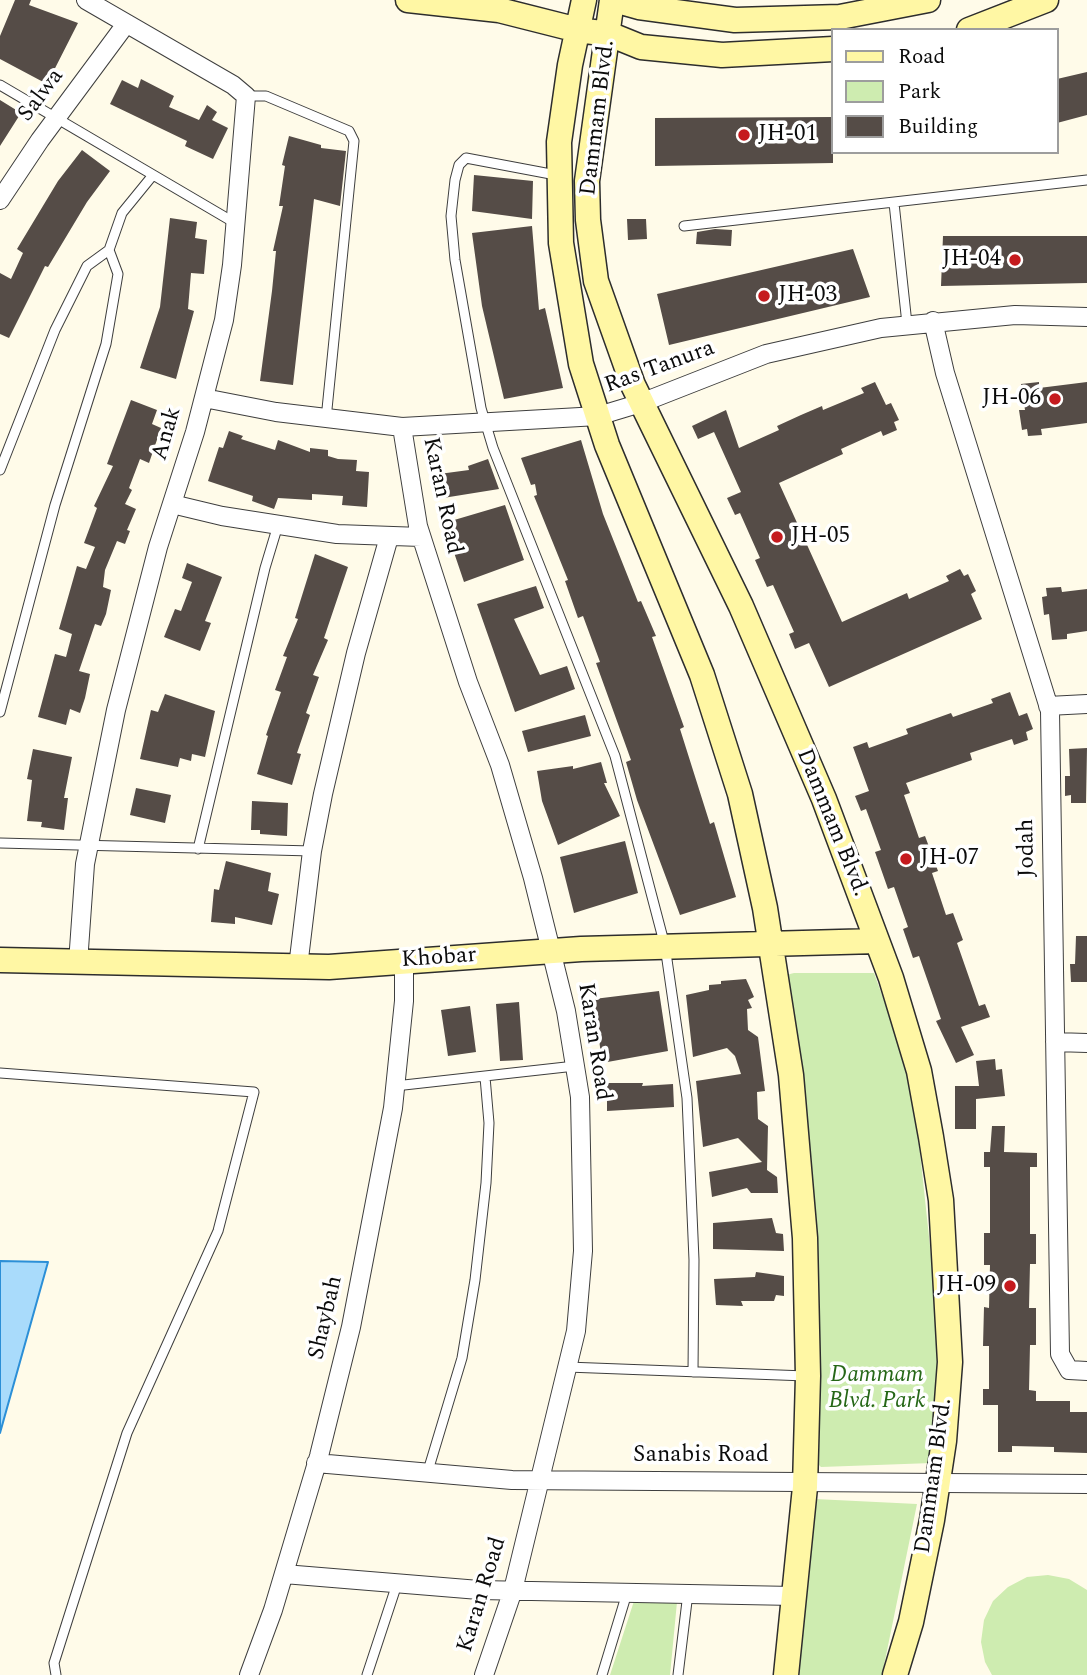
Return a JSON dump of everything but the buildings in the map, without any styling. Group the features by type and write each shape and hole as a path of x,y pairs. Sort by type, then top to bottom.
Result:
{"main road":[{"path":"408,0 499,10 578,30 609,34 641,47 722,55 832,49"},
{"name":"Dammam Blvd.","path":"584,0 559,142 561,243 581,364 598,416 702,676 740,794 771,944 791,1075 805,1238 808,1376 805,1480 786,1675"},
{"path":"613,0 639,7 735,20 840,17 928,0"},
{"name":"Dammam Blvd.","path":"613,0 587,181 588,220 596,281 616,343 641,403 741,606 824,799 877,941 919,1071 941,1200 950,1362 937,1481 911,1622 895,1675"},
{"path":"975,28 1046,0"},
{"name":"Khobar","path":"0,960 298,967 552,951 877,941"}],"street":[{"path":"86,0 233,85 246,96"},
{"name":"Salwa","path":"0,200 56,118 126,24"},
{"name":"Anak","path":"78,963 89,846 136,631 224,320 246,96"},
{"name":"Ras Tanura","path":"204,398 326,419 402,427 598,416 641,403 766,355 821,340 933,321 1015,315 1087,317"},
{"name":"Jodah","path":"933,321 945,373 1048,706 1060,1354 1069,1370 1087,1371"},
{"name":"Karan Road","path":"402,427 421,537 468,682 500,765 552,951 580,1097 583,1251 576,1331 513,1590 484,1675"},
{"path":"172,504 278,525 389,537 421,537"},
{"path":"298,967 312,851 348,687 389,537"},
{"path":"1048,706 1087,704"},
{"name":"Shaybah","path":"249,1675 284,1574 316,1463 365,1263 395,1086 404,1001 404,962"},
{"path":"1055,1042 1087,1043"},
{"name":"Sanabis Road","path":"316,1463 426,1474 540,1480 1087,1484"},
{"path":"284,1574 513,1590 794,1596"}],"lane":[{"path":"0,85 235,223"},
{"path":"246,96 266,96 349,131 354,141 326,419"},
{"path":"587,181 466,158 459,165 451,216 455,260 486,424 540,573 581,664 615,756 665,946 687,1097 694,1260 693,1372"},
{"path":"0,470 55,330 87,267 109,250 122,213 153,175"},
{"path":"684,226 1087,180"},
{"path":"894,203 907,324"},
{"path":"0,712 55,505 106,344 118,274 109,250"},
{"path":"198,849 265,568 278,525"},
{"path":"0,842 312,851"},
{"path":"395,1086 575,1066"},
{"path":"0,1073 254,1092 218,1231 127,1433 54,1663 56,1675"},
{"path":"426,1474 462,1358 475,1280 486,1183 489,1123 485,1077"},
{"path":"567,1367 808,1376"},
{"path":"367,1675 397,1584"},
{"path":"602,1675 627,1592"},
{"path":"678,1675 688,1593"}],"green space":[{"name":"Dammam Blvd. Park","path":"794,973 874,973 912,1078 944,1377 932,1463 821,1467 811,1457 817,1277 794,1015 782,976"},
{"path":"815,1499 917,1504 882,1675 799,1675"},
{"path":"1048,1575 1069,1579 1087,1590 1087,1675 992,1675 985,1662 981,1642 984,1620 993,1601 1008,1587 1027,1577"},
{"path":"634,1601 677,1602 670,1675 610,1675"}],"water":[{"path":"0,1261 48,1262 0,1433"}],"place":[{"name":"JH-01","path":"744,135"},
{"name":"JH-04","path":"1015,260"},
{"name":"JH-03","path":"764,296"},
{"name":"JH-06","path":"1055,399"},
{"name":"JH-05","path":"777,537"},
{"name":"JH-07","path":"906,859"},
{"name":"JH-09","path":"1010,1286"}]}
